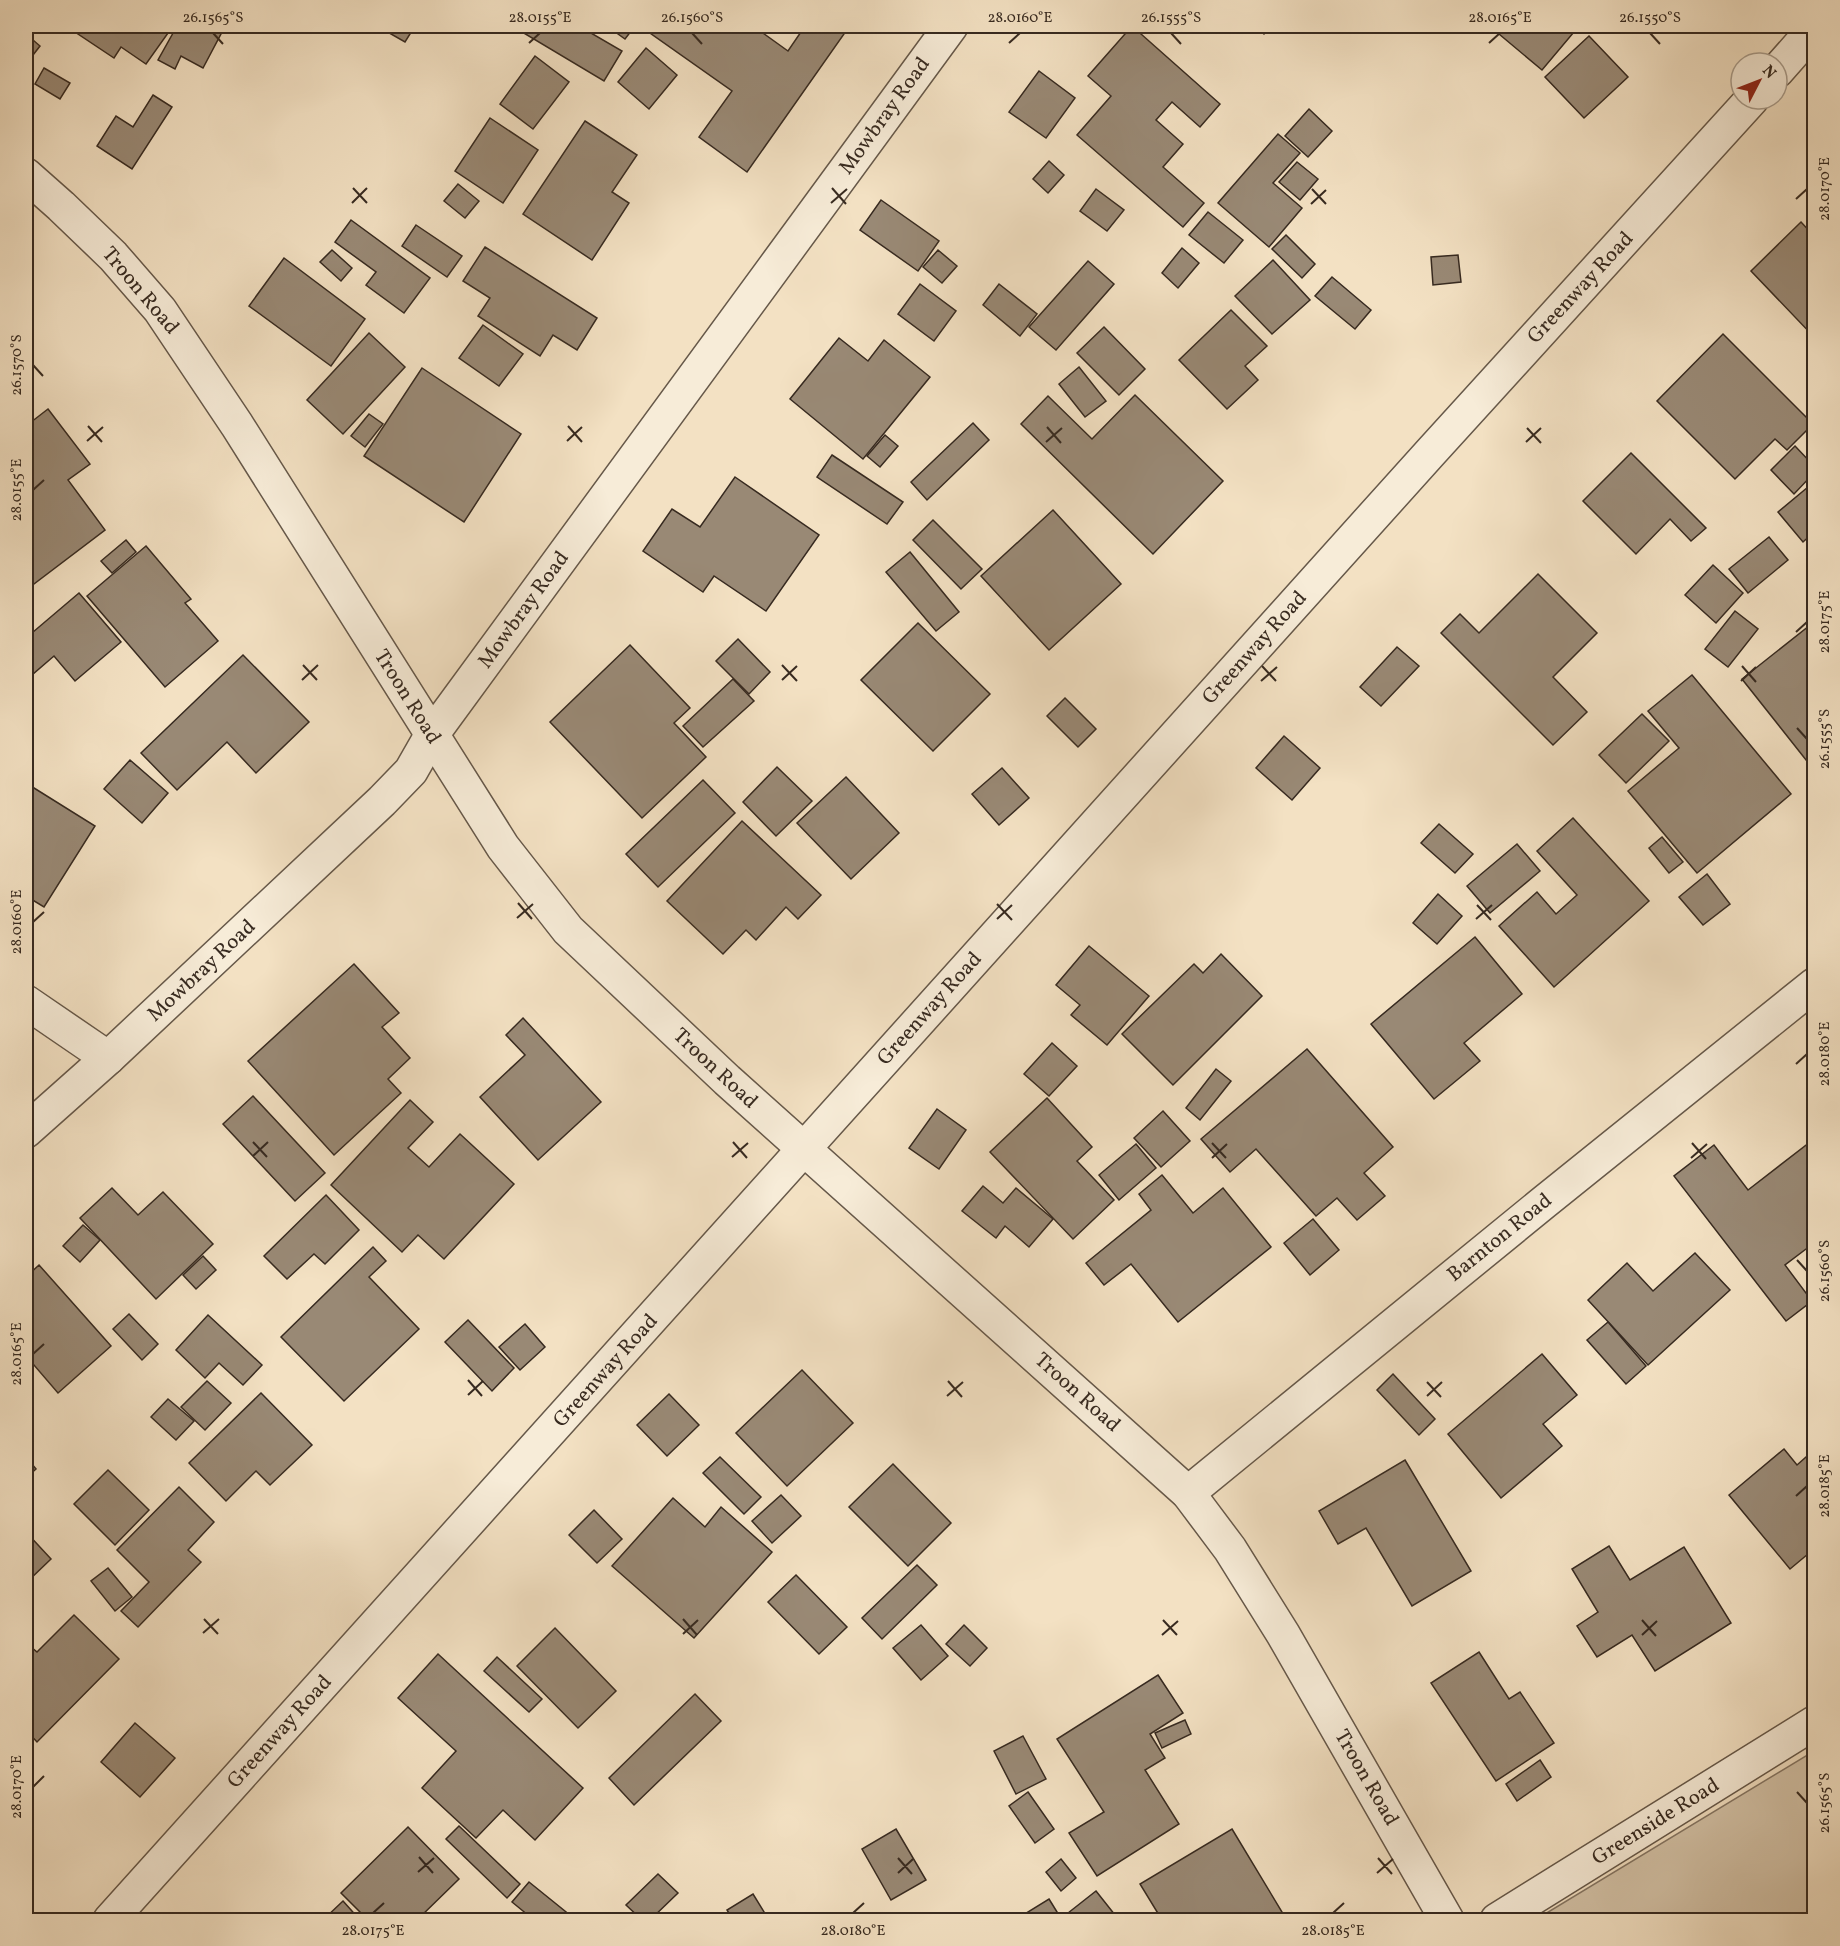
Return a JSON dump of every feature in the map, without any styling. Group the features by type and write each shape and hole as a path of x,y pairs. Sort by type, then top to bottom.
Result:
{"street":[{"name":"Mowbray Road","path":"26,1131 108,1058 382,801 411,771 431,736 951,26"},
{"path":"1789,58 1815,29"},
{"name":"Greenway Road","path":"110,1920 1430,453 1741,111"},
{"name":"Troon Road","path":"26,175 113,256 160,310 237,425 503,847 568,930 683,1040 804,1150 1188,1493 1230,1549 1283,1634 1447,1920"},
{"name":"Barnton Road","path":"1188,1493 1543,1203 1815,985"},
{"path":"26,1002 108,1058"},
{"name":"Greenside Road","path":"1497,1920 1815,1723"}],"shaded area":[{"path":"1814,1751 1814,1920 1535,1920"}],"building":[{"path":"66,26 173,26 146,64 121,47 114,58"},
{"path":"177,26 210,26 222,32 203,68 181,56 175,69 158,60"},
{"path":"377,26 415,26 405,42"},
{"path":"512,26 579,26 622,51 604,81"},
{"path":"607,26 635,26 625,39"},
{"path":"655,26 753,26 788,51 805,26 833,26 844,34 747,172 699,137 732,91 650,33"},
{"path":"1132,26 1220,104 1200,127 1172,102 1156,120 1183,144 1163,167 1204,203 1183,227 1077,135 1111,96 1088,76"},
{"path":"1254,26 1271,26 1264,34"},
{"path":"1496,26 1579,26 1542,70 1493,29"},
{"path":"26,34 40,46 26,64"},
{"path":"1589,36 1628,77 1584,118 1545,77"},
{"path":"646,48 677,75 649,109 618,82"},
{"path":"535,56 569,82 533,129 500,104"},
{"path":"44,68 70,83 60,99 35,84"},
{"path":"1039,71 1075,98 1046,138 1009,112"},
{"path":"153,95 172,107 132,169 97,146 116,116 133,127"},
{"path":"1309,109 1332,131 1308,157 1285,136"},
{"path":"490,118 538,150 503,203 455,171"},
{"path":"585,121 637,155 612,192 629,203 592,260 523,214"},
{"path":"1278,134 1300,153 1273,183 1302,208 1269,247 1218,203"},
{"path":"1049,161 1064,175 1048,193 1033,179"},
{"path":"1297,162 1318,179 1300,200 1279,182"},
{"path":"458,184 479,201 465,218 444,201"},
{"path":"1096,189 1124,210 1107,231 1080,211"},
{"path":"881,200 939,241 918,271 860,230"},
{"path":"1208,212 1243,240 1224,263 1189,235"},
{"path":"351,220 430,278 404,313 366,285 376,272 335,242"},
{"path":"1801,222 1814,236 1814,337 1751,271"},
{"path":"416,225 462,256 447,277 402,246"},
{"path":"1286,235 1315,264 1302,278 1272,249"},
{"path":"485,247 597,318 577,350 553,335 540,356 478,316 490,298 463,281"},
{"path":"1182,248 1199,263 1178,288 1162,273"},
{"path":"332,250 352,268 341,281 320,262"},
{"path":"938,250 957,266 942,283 923,267"},
{"path":"1458,255 1461,282 1433,285 1431,257"},
{"path":"284,258 365,319 331,366 249,306"},
{"path":"1273,260 1310,300 1272,334 1235,296"},
{"path":"1088,261 1114,284 1056,350 1029,327"},
{"path":"1332,277 1371,310 1355,329 1315,296"},
{"path":"920,284 956,311 934,341 898,314"},
{"path":"999,284 1037,314 1020,336 983,305"},
{"path":"1231,310 1267,346 1245,366 1258,380 1227,409 1179,360"},
{"path":"483,325 523,354 499,386 459,358"},
{"path":"1104,327 1145,369 1119,395 1077,353"},
{"path":"369,333 405,367 343,434 307,400"},
{"path":"1723,334 1813,424 1787,450 1775,439 1735,479 1657,401"},
{"path":"839,338 868,361 884,340 930,377 863,459 790,399"},
{"path":"1079,367 1106,401 1085,417 1059,384"},
{"path":"422,368 521,434 464,522 364,456"},
{"path":"1135,395 1223,481 1153,554 1021,424 1048,396 1092,439"},
{"path":"48,409 90,464 68,480 105,530 26,590 26,426"},
{"path":"369,414 383,424 365,447 351,436"},
{"path":"973,423 989,440 927,500 911,482"},
{"path":"885,435 898,446 880,467 867,456"},
{"path":"1795,446 1814,466 1814,473 1794,494 1771,470"},
{"path":"1631,453 1706,528 1691,541 1670,519 1636,554 1583,501"},
{"path":"832,455 903,502 887,524 817,477"},
{"path":"735,477 819,535 766,611 714,576 703,592 643,551 672,509 700,527"},
{"path":"1814,482 1814,532 1803,542 1778,512"},
{"path":"1053,510 1121,584 1049,650 981,576"},
{"path":"933,520 982,569 961,589 913,540"},
{"path":"1769,537 1788,560 1748,593 1729,569"},
{"path":"126,540 136,552 112,573 101,561"},
{"path":"146,546 191,599 185,603 218,641 165,687 87,596"},
{"path":"910,552 959,612 936,631 886,572"},
{"path":"1713,565 1743,593 1716,623 1685,595"},
{"path":"1538,574 1597,633 1553,677 1587,712 1553,745 1441,633 1460,614 1479,633"},
{"path":"79,593 121,642 75,681 54,656 26,680 26,638"},
{"path":"1735,611 1758,629 1728,667 1705,649"},
{"path":"1814,622 1814,770 1742,679"},
{"path":"918,623 990,694 933,751 861,680"},
{"path":"738,639 770,672 749,694 716,661"},
{"path":"630,645 690,708 674,723 706,757 642,818 550,722"},
{"path":"1397,647 1419,666 1381,706 1360,687"},
{"path":"243,655 309,722 256,773 227,742 177,790 141,753"},
{"path":"1692,675 1791,794 1697,873 1628,791 1679,748 1648,711"},
{"path":"733,679 754,701 703,747 683,726"},
{"path":"1065,698 1096,729 1078,747 1047,716"},
{"path":"1642,714 1669,741 1626,783 1599,755"},
{"path":"1284,736 1320,768 1292,800 1256,768"},
{"path":"130,760 168,793 142,823 104,789"},
{"path":"777,767 812,801 776,836 743,802"},
{"path":"1002,768 1029,798 999,825 972,794"},
{"path":"846,777 899,833 851,879 797,823"},
{"path":"703,780 735,813 658,887 626,854"},
{"path":"26,783 95,826 44,907 26,896"},
{"path":"1814,800 1814,815 1807,806"},
{"path":"1573,818 1649,901 1554,987 1499,926 1537,892 1556,914 1577,895 1537,851"},
{"path":"742,821 821,895 798,919 786,907 756,940 746,930 723,954 667,901"},
{"path":"1439,824 1473,854 1455,873 1421,843"},
{"path":"1662,837 1683,862 1669,873 1649,848"},
{"path":"1517,844 1540,871 1490,913 1467,886"},
{"path":"1707,874 1730,904 1703,925 1679,897"},
{"path":"1438,894 1462,916 1437,944 1413,923"},
{"path":"1475,937 1522,994 1464,1043 1480,1061 1434,1099 1371,1024"},
{"path":"1089,946 1149,996 1107,1045 1071,1015 1080,1005 1056,985"},
{"path":"1221,954 1262,996 1173,1085 1122,1034 1194,964 1203,973"},
{"path":"354,964 399,1013 382,1027 410,1058 388,1079 401,1093 334,1155 248,1061"},
{"path":"523,1018 601,1102 538,1160 480,1097 525,1055 506,1035"},
{"path":"1052,1043 1077,1066 1049,1096 1024,1074"},
{"path":"1307,1049 1393,1147 1364,1173 1385,1196 1357,1220 1337,1198 1316,1216 1256,1149 1230,1172 1201,1139"},
{"path":"1216,1069 1231,1081 1200,1120 1186,1108"},
{"path":"253,1096 325,1173 295,1201 223,1124"},
{"path":"1047,1098 1092,1147 1077,1161 1114,1200 1073,1239 990,1152"},
{"path":"410,1100 433,1122 408,1148 429,1167 460,1134 514,1184 444,1259 418,1235 402,1252 331,1185"},
{"path":"937,1109 966,1130 939,1169 909,1148"},
{"path":"1163,1111 1190,1141 1161,1167 1134,1138"},
{"path":"1814,1139 1814,1243 1785,1265 1812,1301 1786,1321 1674,1176 1714,1145 1748,1190"},
{"path":"1136,1144 1156,1168 1119,1200 1099,1175"},
{"path":"1162,1175 1193,1213 1223,1188 1271,1247 1178,1322 1131,1264 1104,1285 1086,1263 1151,1210 1139,1194"},
{"path":"983,1186 1003,1203 1016,1188 1053,1219 1029,1247 1005,1226 996,1238 962,1211"},
{"path":"112,1188 138,1215 163,1192 213,1244 156,1299 80,1218"},
{"path":"326,1195 359,1230 325,1264 314,1254 287,1279 264,1256"},
{"path":"1313,1219 1339,1250 1310,1275 1284,1243"},
{"path":"83,1225 100,1240 80,1262 63,1246"},
{"path":"373,1247 386,1261 369,1277 419,1329 344,1401 281,1337"},
{"path":"1695,1253 1730,1290 1648,1365 1588,1300 1627,1263 1653,1291"},
{"path":"203,1256 216,1270 196,1289 183,1275"},
{"path":"39,1265 111,1346 58,1393 34,1365 26,1373 26,1277"},
{"path":"129,1314 158,1344 142,1360 113,1329"},
{"path":"208,1315 262,1365 243,1385 219,1363 205,1378 176,1350"},
{"path":"468,1320 514,1368 492,1391 445,1342"},
{"path":"1608,1322 1646,1366 1626,1384 1587,1340"},
{"path":"525,1324 545,1347 520,1370 499,1347"},
{"path":"1542,1354 1577,1395 1543,1424 1562,1446 1501,1498 1448,1434"},
{"path":"802,1370 853,1423 787,1486 736,1433"},
{"path":"1393,1374 1435,1419 1419,1435 1377,1390"},
{"path":"207,1381 231,1403 205,1430 181,1407"},
{"path":"261,1393 312,1445 270,1485 256,1471 226,1501 189,1463"},
{"path":"669,1394 699,1425 667,1456 637,1425"},
{"path":"168,1399 194,1421 176,1440 151,1417"},
{"path":"1784,1449 1797,1465 1814,1450 1814,1549 1790,1569 1729,1495"},
{"path":"26,1457 36,1469 26,1478"},
{"path":"720,1457 761,1497 744,1514 703,1473"},
{"path":"1405,1460 1471,1571 1412,1606 1366,1528 1338,1544 1319,1511"},
{"path":"893,1464 951,1523 908,1566 849,1507"},
{"path":"108,1470 149,1510 115,1545 74,1504"},
{"path":"179,1487 214,1522 188,1550 201,1562 138,1627 121,1611 149,1582 117,1550"},
{"path":"781,1495 801,1516 772,1543 752,1521"},
{"path":"673,1498 705,1527 721,1507 772,1552 694,1638 612,1566"},
{"path":"594,1510 622,1539 597,1563 569,1535"},
{"path":"26,1532 51,1559 29,1580 26,1576"},
{"path":"1609,1546 1630,1580 1684,1547 1731,1623 1655,1671 1632,1635 1597,1657 1577,1626 1598,1612 1572,1569"},
{"path":"917,1565 937,1585 882,1639 862,1618"},
{"path":"108,1568 132,1597 115,1611 91,1581"},
{"path":"796,1575 847,1627 819,1654 768,1602"},
{"path":"74,1615 119,1659 37,1742 26,1730 26,1651 30,1646 37,1652"},
{"path":"921,1625 948,1656 921,1680 893,1648"},
{"path":"964,1625 987,1648 970,1666 946,1644"},
{"path":"555,1628 616,1691 578,1728 517,1666"},
{"path":"1479,1652 1509,1699 1520,1692 1554,1743 1496,1781 1431,1683"},
{"path":"438,1654 583,1788 535,1840 503,1810 476,1838 422,1788 456,1751 398,1698"},
{"path":"497,1657 542,1699 529,1712 484,1671"},
{"path":"1158,1675 1183,1713 1150,1734 1165,1758 1145,1770 1179,1824 1097,1876 1069,1833 1104,1812 1057,1739"},
{"path":"695,1694 721,1721 634,1805 609,1778"},
{"path":"1185,1720 1191,1734 1162,1748 1155,1733"},
{"path":"135,1723 175,1758 140,1797 101,1762"},
{"path":"1023,1736 1046,1779 1016,1794 994,1751"},
{"path":"1540,1760 1551,1777 1517,1801 1506,1784"},
{"path":"1028,1792 1054,1829 1035,1843 1009,1806"},
{"path":"459,1826 520,1884 507,1898 446,1839"},
{"path":"408,1827 459,1879 417,1920 368,1920 341,1893"},
{"path":"896,1829 926,1880 891,1900 862,1849"},
{"path":"1232,1829 1285,1917 1280,1920 1162,1920 1140,1884"},
{"path":"1061,1859 1076,1878 1061,1891 1046,1872"},
{"path":"658,1874 678,1893 650,1920 642,1920 626,1905"},
{"path":"529,1882 576,1920 534,1920 512,1902"},
{"path":"1096,1891 1119,1920 1074,1920 1068,1913"},
{"path":"753,1894 769,1920 733,1920 727,1910"},
{"path":"1049,1899 1062,1920 1015,1920"},
{"path":"343,1901 360,1920 324,1919"}]}
